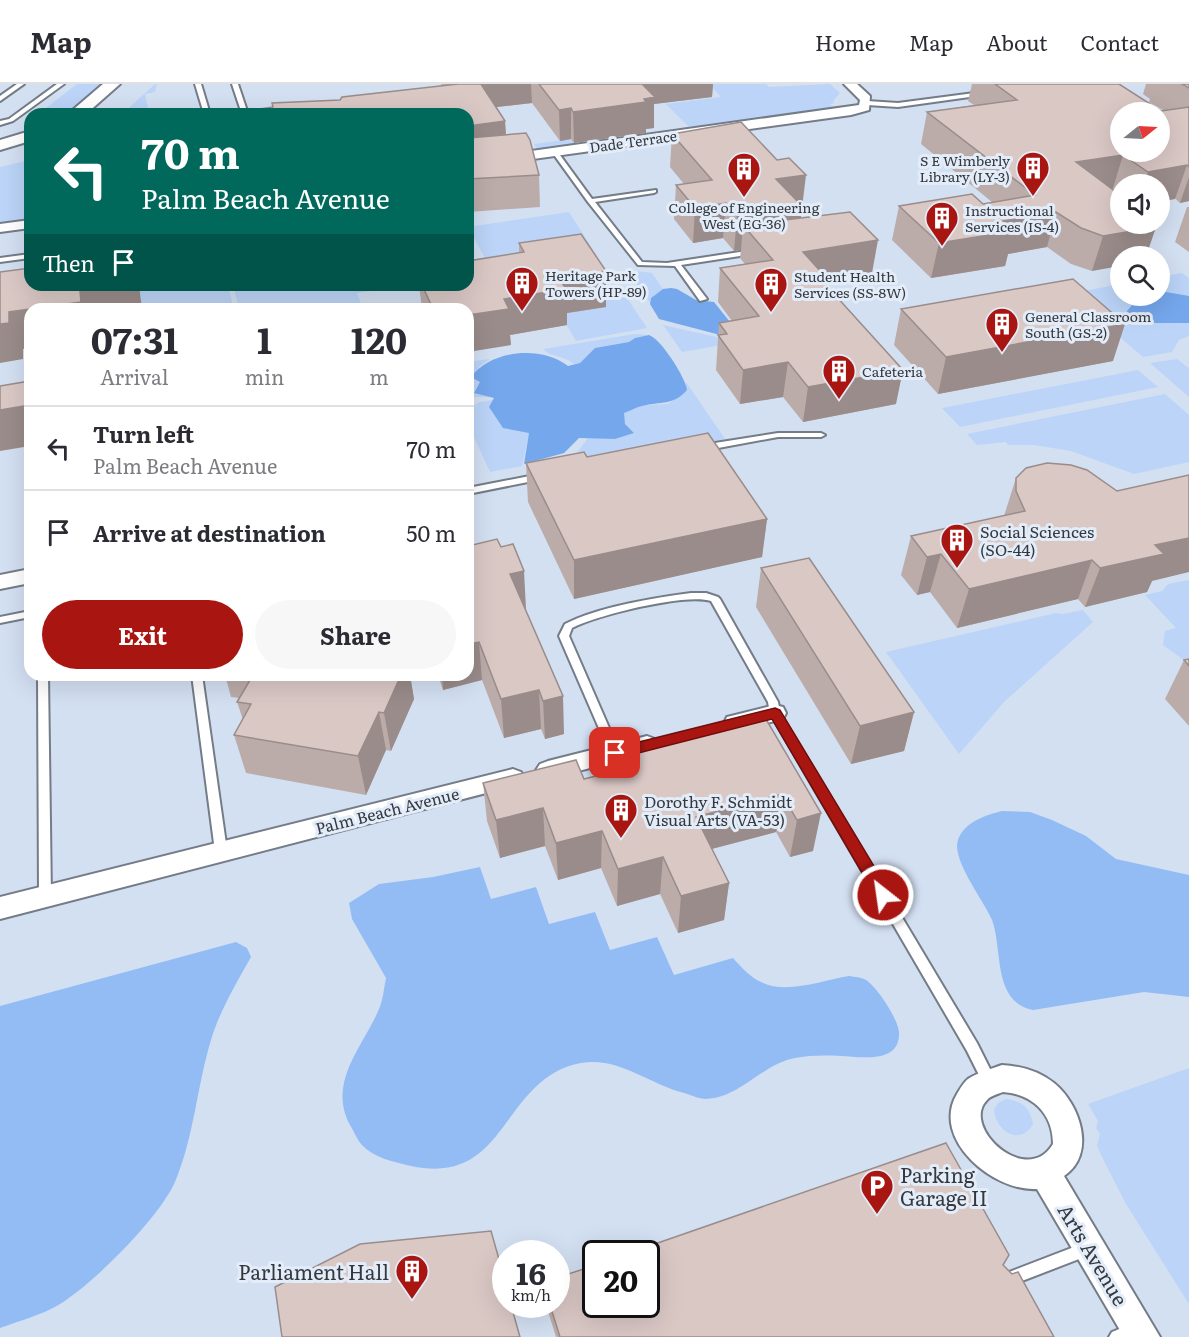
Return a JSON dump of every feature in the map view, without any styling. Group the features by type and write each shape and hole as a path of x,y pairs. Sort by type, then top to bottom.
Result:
{"street":[{"path":"850,84 866,99 867,103"},
{"path":"86,108 118,88"},
{"path":"103,108 118,88"},
{"name":"Dade Terrace","path":"474,163 851,111 861,109 867,103"},
{"path":"0,145 24,138"},
{"path":"0,156 24,150"},
{"path":"0,228 24,225"},
{"path":"0,582 24,577"},
{"path":"718,728 775,713"},
{"name":"Palm Beach Avenue","path":"0,908 672,739"},
{"path":"1002,1078 1033,1085 1058,1107 1068,1132 1068,1145 1063,1157 1044,1172 1033,1174 1007,1170 984,1155 973,1142 966,1119 969,1099 977,1088 989,1081 1002,1078"},
{"name":"Arts Avenue","path":"1044,1172 1090,1248 1132,1334"}],"lane":[{"path":"0,99 21,84"},
{"path":"28,108 61,84"},
{"path":"198,84 205,108"},
{"path":"235,84 243,108"},
{"path":"867,103 898,105 990,93"},
{"path":"0,123 11,120 24,111"},
{"path":"555,152 640,264 677,264 766,250"},
{"path":"590,201 654,191"},
{"path":"0,260 24,257"},
{"path":"720,258 727,266"},
{"path":"677,264 703,299"},
{"path":"692,450 778,435 821,435"},
{"path":"474,490 553,475"},
{"path":"615,753 564,636 568,626 580,620 690,595 710,595 715,599 773,702 775,713 972,1047 989,1081"},
{"path":"0,620 24,615"},
{"path":"43,681 45,897"},
{"path":"198,681 221,851"},
{"path":"1000,1282 1090,1248"}],"shaded area":[{"path":"0,84 1189,84 1189,1337 0,1337"},
{"path":"77,84 104,84 73,108 46,108"},
{"path":"155,84 157,84 155,92 145,94 148,108 129,108"},
{"path":"709,84 766,84 769,87 830,84 840,93 833,101 834,103 829,104 837,109 689,127 666,104 721,97"},
{"path":"630,135 647,135 538,150 534,144 571,139 575,144"},
{"path":"24,161 24,221 0,224 0,167"},
{"path":"569,212 597,256 517,268 491,269 474,238 474,226"},
{"path":"627,270 652,273 663,289 651,298 650,303"},
{"path":"1182,273 1189,278 1189,336 1179,340 1172,352 1143,357 1069,294 1110,286 1110,306 1170,306 1170,275"},
{"path":"671,288 696,300 714,302 730,322 728,337 659,319 650,304 651,298 663,289"},
{"path":"140,291 230,291 232,303 141,303"},
{"path":"234,291 370,291 357,293 361,303 238,303"},
{"path":"1170,293 1189,296 1189,323 1152,323 1128,316 1127,311 1131,306 1170,306"},
{"path":"625,295 647,328 576,341 560,314 605,307 600,298"},
{"path":"663,325 739,342 682,352"},
{"path":"635,334 649,335 629,342 595,348 580,363 574,364 543,349"},
{"path":"649,335 660,344 682,377 687,390 672,401 640,407 624,413 625,424 634,433 615,439 579,438 564,453 524,464 529,433 503,428 489,407 494,398 474,393 480,382 474,379 474,374 491,361 503,356 531,353 544,355 568,366 580,363 595,348 629,342"},
{"path":"490,359 479,367 480,382 474,392 474,361"},
{"path":"1177,359 1189,368 1189,397 1150,363"},
{"path":"1138,370 1158,387 960,427 942,408"},
{"path":"686,382 725,439 577,463 576,454 588,438 615,439 634,433 625,424 623,413 643,405 668,404 686,390"},
{"path":"474,392 490,397 474,397"},
{"path":"1165,394 1189,415 1189,462 1134,474 1071,451 1034,445 1008,445 1006,442 977,445 967,434"},
{"path":"493,400 489,407 529,433 522,466 490,472 474,437 474,406"},
{"path":"1189,580 1189,664 1163,645 1165,631 1176,628 1145,595 1162,591 1168,584"},
{"path":"1083,610 1093,622 1004,702 959,754 886,652 1056,613"},
{"path":"1002,811 1030,812 1052,820 1086,836 1116,859 1189,875 1189,997 1144,992 1033,1010 1020,1005 1011,997 1001,973 992,920 964,869 957,848 958,840 965,828 983,817"},
{"path":"480,867 491,899 536,887 549,924 595,912 610,950 657,937 674,975 733,958 753,977 771,986 793,987 849,976 864,979 876,989 887,1004 898,1027 898,1043 893,1050 878,1056 830,1055 783,1061 730,1093 706,1099 669,1088 614,1065 585,1062 569,1066 546,1078 528,1095 484,1149 465,1162 442,1168 411,1166 378,1156 360,1143 344,1109 345,1079 379,1009 386,978 352,919 349,903 379,884 433,877"},
{"path":"236,942 247,948 251,957 215,1029 206,1057 187,1147 175,1182 167,1197 124,1249 90,1282 60,1304 30,1318 0,1328 0,1006"},
{"path":"1189,1068 1189,1304 1126,1204 1104,1161 1097,1146 1100,1134 1096,1128 1098,1121 1088,1104"},
{"path":"1006,1099 1025,1106 1033,1124 1028,1131 1022,1134 1009,1134 999,1124 994,1110 998,1103"}],"building":[{"path":"458,84 481,84 505,121 474,125 474,108 266,108 273,107 272,103 340,100 342,97"},
{"path":"539,84 642,84 655,97 644,99 646,102 573,112 571,108 559,110"},
{"path":"995,84 1119,84 1147,102 1110,102 1110,157 1076,162 1110,188 1110,234 1115,234 1103,236 1081,228 1056,212 1003,221 1014,231 939,243 899,206 972,194 983,204 1035,195 927,112 1017,100"},
{"path":"1189,107 1189,167 1187,165 1148,172 1133,162 1170,162 1170,110"},
{"path":"741,122 777,160 789,158 806,175 776,179 802,206 737,216 726,203 695,208 676,185 712,180 672,134"},
{"path":"526,133 539,175 474,179 474,137"},
{"path":"850,212 878,240 803,252 822,273 816,274 903,370 808,387 788,362 743,370 718,335 727,334 719,323 759,316 720,268 773,260 743,225"},
{"path":"581,234 606,271 559,278 566,289 504,299 509,309 474,314 474,303 430,303 425,291 474,291 474,260 524,252 519,243"},
{"path":"24,269 24,291 80,291 81,302 24,303 24,310 9,312 9,323 0,324 0,272"},
{"path":"1073,279 1125,324 946,357 901,309"},
{"path":"24,382 24,406 0,410 0,386"},
{"path":"708,433 767,519 574,560 526,463 584,452 587,457"},
{"path":"1047,463 1071,465 1087,470 1117,491 1189,475 1189,538 1155,545 1164,554 1100,568 1092,560 969,589 941,554 927,557 911,536 1025,511 1016,491 1016,478 1026,468"},
{"path":"497,539 501,547 513,544 524,571 510,574 563,696 543,701 539,690 501,699 479,642 474,643 474,545"},
{"path":"809,558 914,712 860,726 761,568"},
{"path":"249,681 398,681 384,713 379,712 358,756 234,735 251,704 237,702"},
{"path":"763,714 821,813 797,820 782,794 696,817 729,883 681,896 663,857 618,869 602,831 556,843 543,808 496,820 483,783 576,760 584,779 627,768 619,750"},
{"name":"Parking Garage II","path":"946,1143 1009,1255 1003,1265 1012,1274 1018,1272 1054,1337 560,1337 554,1318 570,1318 570,1273 582,1270 582,1318 660,1318 660,1242"},
{"name":"Parliament Hall","path":"491,1231 494,1240 492,1318 515,1318 520,1337 282,1337 275,1287 360,1244"}],"place":[{"name":"S E Wimberly Library (LY-3)","path":"1033,197"},
{"name":"College of Engineering West (EG-36)","path":"744,198"},
{"name":"Instructional Services (IS-4)","path":"942,247"},
{"name":"Heritage Park Towers (HP-89)","path":"522,312"},
{"name":"Student Health Services (SS-8W)","path":"771,313"},
{"name":"General Classroom South (GS-2)","path":"1002,353"},
{"name":"Cafeteria","path":"839,400"},
{"name":"Social Sciences (SO-44)","path":"957,569"},
{"name":"Dorothy F. Schmidt Visual Arts (VA-53)","path":"621,839"},
{"name":"Parking Garage II","path":"877,1215"},
{"name":"Parliament Hall","path":"412,1300"}],"route":[{"path":"615,753 775,713 883,895"}]}
